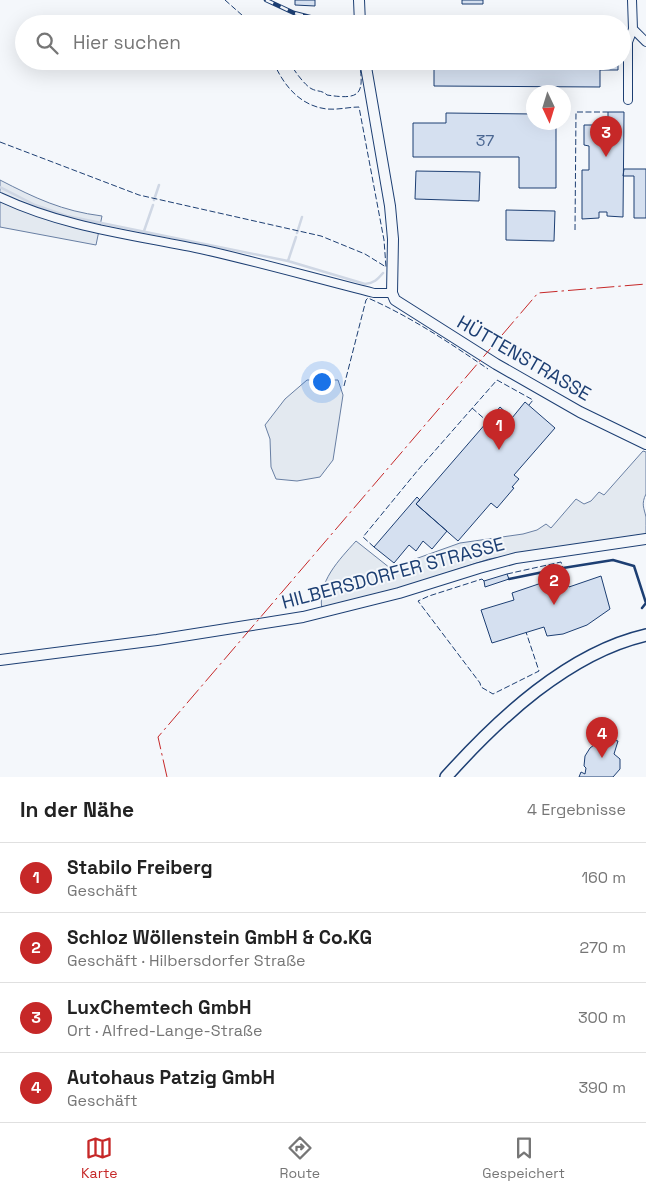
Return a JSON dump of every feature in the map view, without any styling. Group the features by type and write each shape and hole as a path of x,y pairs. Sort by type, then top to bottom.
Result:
{"main road":[{"path":"358,0 359,15"},
{"path":"367,70 390,206 393,239 392,293"},
{"name":"HÜTTENSTRASSE","path":"392,293 395,300 409,311 496,364 580,412 646,444"},
{"name":"HILBERSDORFER STRASSE","path":"0,660 157,640 303,617 399,593 516,558 646,540"},
{"path":"446,777 502,720 538,688 562,672 600,652 646,635"}],"street":[{"path":"631,36 634,29 632,0"},
{"path":"634,29 646,42"},
{"path":"628,70 628,100"},
{"path":"0,197 44,215 73,224 205,250 374,293 392,293"}],"shaded area":[{"path":"0,180 49,203 74,211 102,216 96,245 0,227"},
{"path":"307,380 338,380 343,395 333,460 320,477 297,481 276,479 271,467 270,439 265,425 285,399"},
{"path":"643,451 646,452 646,494 643,503 646,517 646,534 489,559 404,587 322,609 321,599 326,581 336,564 356,541 390,568 460,543 523,534 537,530 546,524 551,528 576,499 584,504 591,501 599,492 604,495"}],"building":[{"path":"295,0 315,0 315,6 295,5"},
{"path":"462,0 483,0 483,4 462,4"},
{"path":"434,70 600,70 600,87 571,87 571,85 526,85 526,87 434,86"},
{"path":"608,112 624,112 623,217 607,216 607,212 599,212 599,218 582,219 582,170 589,170 589,146 584,145 584,125 608,125"},
{"path":"446,113 526,114 526,130 556,130 556,188 519,188 519,157 413,157 413,123 446,123"},
{"path":"624,169 646,169 646,218 634,218 634,176 623,176"},
{"path":"416,171 480,172 479,201 415,199"},
{"path":"506,210 555,211 554,241 506,240"},
{"path":"525,402 555,428 514,475 519,479 497,508 491,503 458,541 416,504 500,407 512,418"},
{"path":"417,497 420,500 416,504 447,531 432,549 423,541 416,551 409,545 394,563 374,547"},
{"path":"507,574 509,579 485,587 484,581"},
{"path":"565,575 569,587 601,576 610,609 587,625 563,634 547,636 544,627 492,643 481,610 514,600 512,593"},
{"path":"608,739 618,741 614,754 620,759 620,769 613,777 579,777 581,772 585,774 585,756 590,748 598,742"}],"waterway":[{"path":"154,200 159,185"},
{"path":"0,187 35,205 67,216 288,261 365,284 375,281 383,273"},
{"path":"144,231 153,205"},
{"path":"297,233 302,217"},
{"path":"288,261 296,237"}],"railway":[{"path":"266,0 302,15"}],"fence":[{"path":"225,0 242,15"},
{"path":"0,142 139,195 321,236 365,254 386,267 384,240 359,107 327,109 309,104 287,86 277,70"},
{"path":"294,70 312,89 327,95 347,97 358,93 361,81 361,70"},
{"path":"575,230 576,112 608,112"},
{"path":"344,386 368,298 415,322 488,369"},
{"path":"374,547 363,537 418,470 497,380 533,400 529,405"},
{"path":"472,408 488,422"},
{"path":"507,574 561,562 565,575"},
{"path":"484,581 482,579 418,601 480,683 481,687 493,694 539,671 526,632"}],"wall":[{"path":"509,579 613,560 634,566 646,603 642,608"}],"power":[{"path":"167,777 158,737 538,293 646,284"}],"place":[{"name":"LuxChemtech GmbH","path":"606,157"},
{"name":"Stabilo Freiberg","path":"499,450"},
{"name":"Schloz Wöllenstein GmbH & Co.KG","path":"554,605"},
{"name":"Autohaus Patzig GmbH","path":"602,758"}]}
